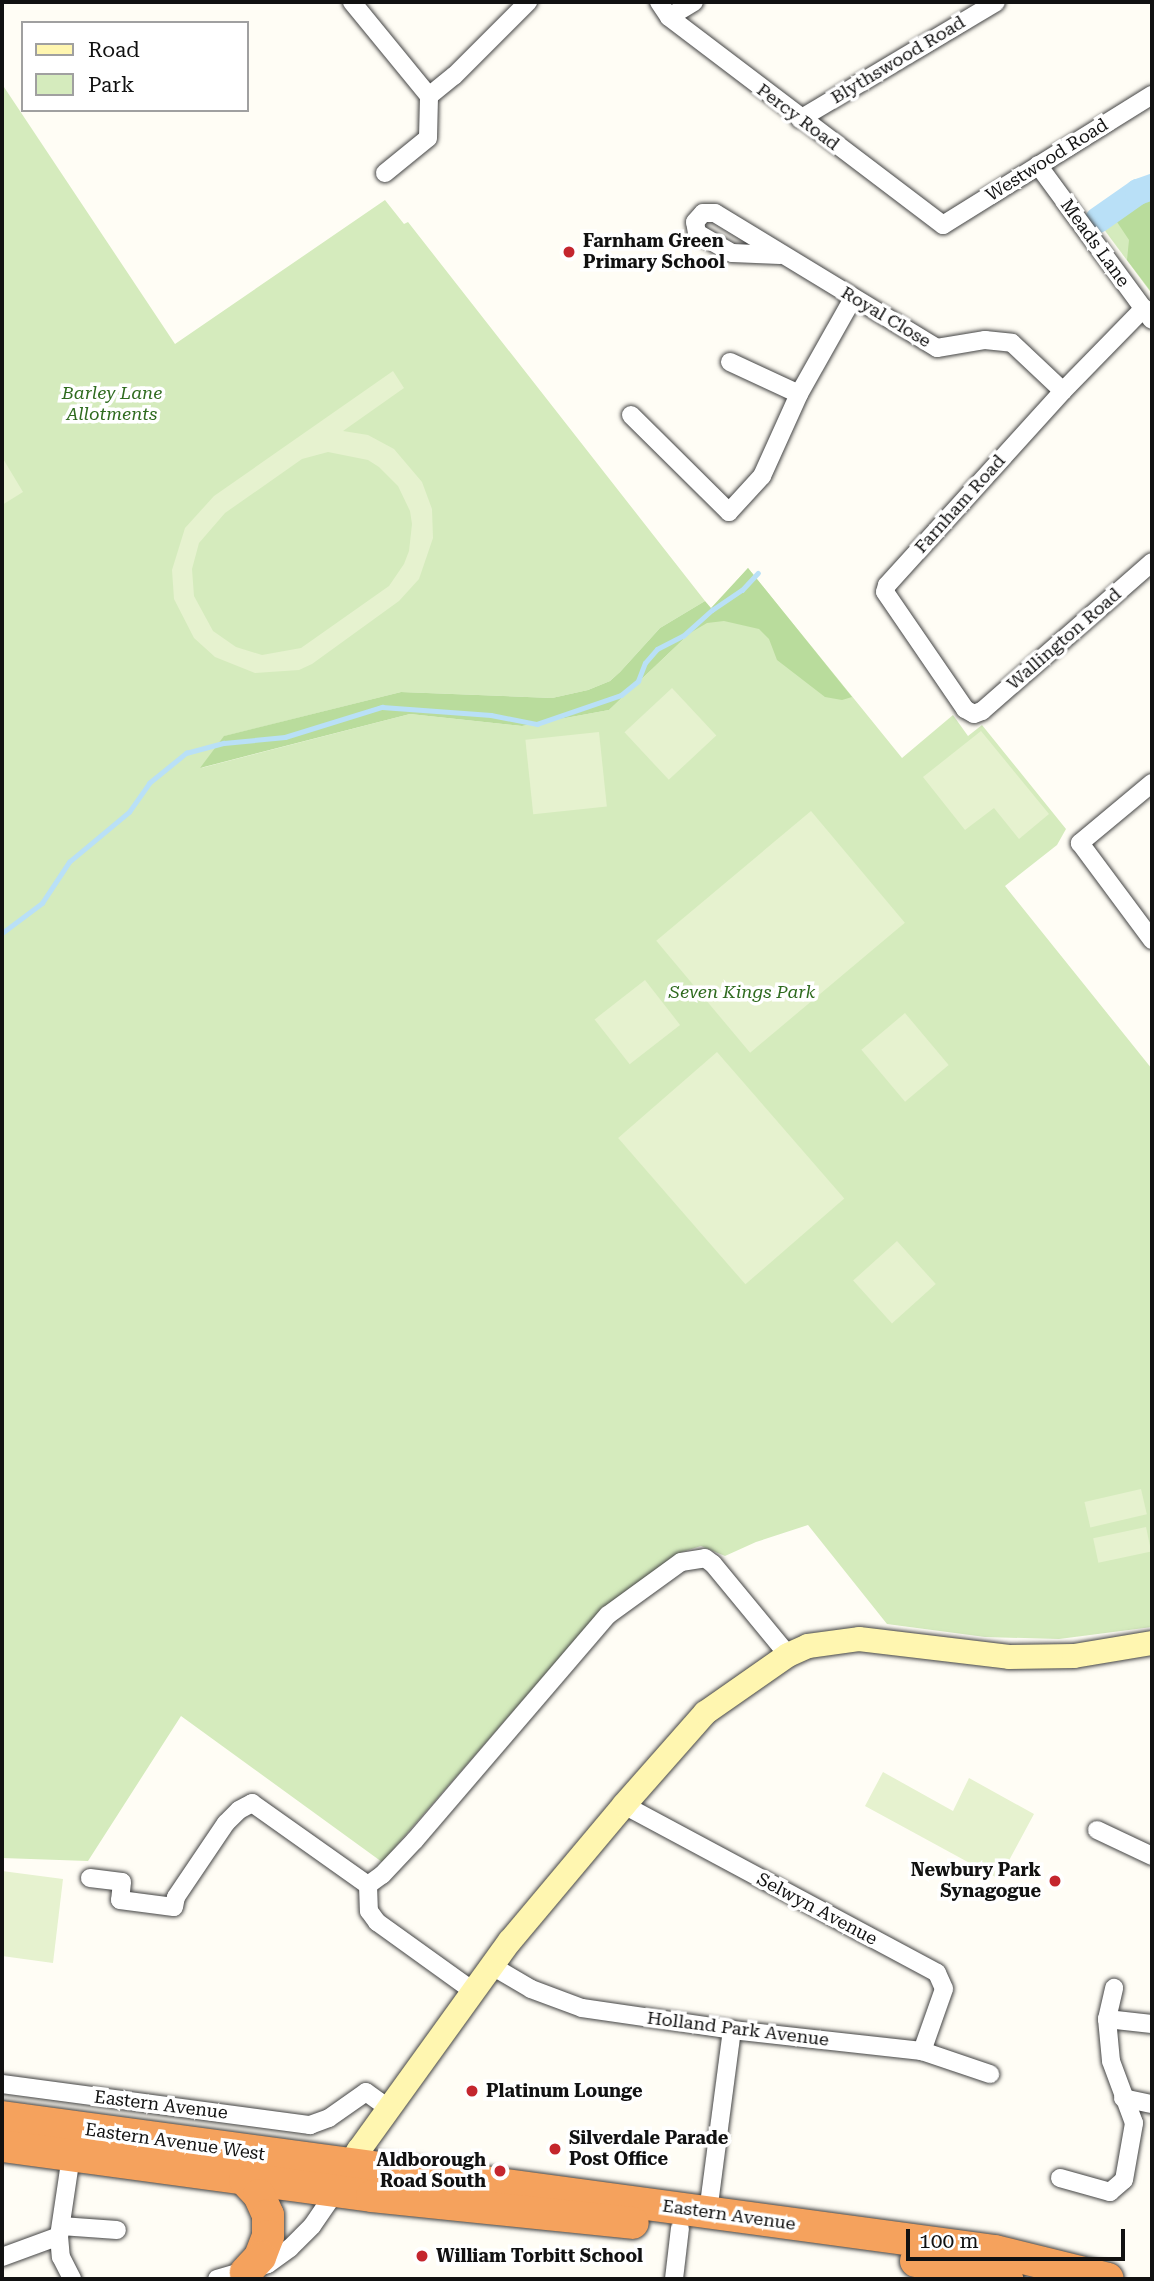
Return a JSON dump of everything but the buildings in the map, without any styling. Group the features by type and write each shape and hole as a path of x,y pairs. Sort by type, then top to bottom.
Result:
{"highway":[{"name":"Eastern Avenue West","path":"2,2118 342,2178"},
{"name":"Eastern Avenue West","path":"2,2146 244,2179 342,2178"},
{"name":"Eastern Avenue","path":"342,2178 708,2212 995,2251 1108,2279"},
{"name":"Eastern Avenue","path":"342,2178 680,2228 939,2272 1007,2279"},
{"path":"231,2276 260,2256 268,2236 268,2215 260,2195 244,2179"}],"street":[{"path":"352,2 429,96 428,138 384,173"},
{"path":"429,96 454,76 528,2"},
{"name":"Percy Road","path":"659,2 669,17 943,225"},
{"path":"669,17 694,2"},
{"name":"Blythswood Road","path":"800,119 996,2"},
{"name":"Westwood Road","path":"943,225 1152,94"},
{"name":"Meads Lane","path":"1038,165 1148,314"},
{"name":"Royal Close","path":"780,256 937,348 985,340 1012,343 1063,391"},
{"path":"631,415 729,512 762,475 799,394 853,298"},
{"name":"Farnham Road","path":"974,714 965,709 885,592 887,585 1063,391 1148,314"},
{"path":"730,362 799,394"},
{"name":"Wallington Road","path":"974,714 982,711 1152,562"},
{"path":"1152,783 1080,843 1152,940"},
{"path":"368,1885 382,1875 415,1840 608,1615 681,1562 705,1558 713,1564 788,1655"},
{"path":"231,2276 268,2264 290,2248 312,2226 389,2109 473,1991 624,1805 705,1713 788,1655 808,1646 859,1639 1009,1657 1074,1656 1152,1643"},
{"path":"90,1878 122,1882 120,1900 174,1908 182,1888 226,1823 239,1810 252,1803 368,1885"},
{"name":"Selwyn Avenue","path":"624,1805 937,1973 944,1989 922,2051"},
{"path":"1097,1829 1152,1856"},
{"path":"368,1885 369,1911 377,1922 473,1991"},
{"name":"Holland Park Avenue","path":"492,1966 531,1989 582,2008 732,2030 922,2051 990,2074"},
{"path":"1060,2178 1110,2192 1124,2180 1134,2123 1111,2061 1107,2019 1114,1988"},
{"path":"1107,2019 1152,2024"},
{"path":"708,2212 732,2030"},
{"name":"Eastern Avenue","path":"2,2084 310,2125 329,2118 366,2092 389,2109"},
{"path":"1123,2098 1152,2104"},
{"path":"71,2156 60,2231 61,2257 72,2279"},
{"path":"674,2279 680,2228"},
{"path":"2,2257 60,2231 117,2230"}],"green space":[{"path":"2,84 175,344 385,200 404,224 408,222 705,601 660,628 610,681 588,690 552,698 401,692 225,736 201,768 410,714 522,726 609,710 690,633 748,568 902,758 953,715 968,736 982,725 1066,829 1057,845 1005,886 1152,1069 1152,1627 1059,1639 985,1637 887,1624 808,1525 756,1542 725,1556 701,1546 682,1552 600,1611 382,1862 181,1716 88,1861 2,1858"},
{"path":"1152,189 1152,294 1100,224"},
{"path":"1152,189 1152,293 1127,260 1129,240 1113,216"},
{"path":"393,371 404,388 343,431 368,435 394,449 422,482 432,509 433,538 419,579 399,601 312,664 299,670 255,673 215,657 194,638 174,599 172,570 185,528 214,496","holes":["328,452 368,460 398,486 410,511 412,524 409,551 404,564 389,586 301,648 262,655 236,647 213,631 194,596 192,569 199,543 225,513 302,459"]},
{"path":"2,457 23,492 2,505"},
{"path":"748,568 852,697 842,700 825,697 777,660 769,639 759,629 724,621 707,623 690,633 609,710 522,726 410,714 200,768 224,736 401,692 552,698 588,690 610,681 660,628 705,601 711,608"},
{"path":"672,688 716,736 669,780 624,732"},
{"path":"981,731 1049,814 1019,839 994,808 965,830 923,777"},
{"path":"599,732 607,807 533,814 525,740"},
{"name":"Seven Kings Park","path":"811,811 905,923 750,1053 656,941"},
{"path":"645,980 680,1025 630,1064 595,1019"},
{"path":"905,1013 949,1065 905,1102 861,1050"},
{"path":"717,1052 844,1198 745,1284 618,1138"},
{"path":"897,1241 936,1284 892,1324 853,1280"},
{"path":"1141,1489 1147,1514 1090,1527 1084,1502"},
{"path":"1146,1527 1151,1551 1098,1563 1093,1538"},
{"path":"883,1772 953,1811 969,1778 1034,1814 999,1879 865,1806"},
{"path":"2,1871 63,1879 53,1963 2,1956"}],"waterway":[{"path":"1098,220 1138,192 1152,187"},
{"path":"2,933 42,903 69,862 129,812 149,783 186,753 224,743 285,737 382,707 491,715 537,724 621,695 638,681 645,663 657,649 683,636 712,610 742,590 758,573"}],"place":[{"name":"Farnham Green Primary School","path":"569,252"},
{"name":"Newbury Park Synagogue","path":"1055,1881"},
{"name":"Platinum Lounge","path":"472,2091"},
{"name":"Silverdale Parade Post Office","path":"555,2149"},
{"name":"Aldborough Road South","path":"500,2171"},
{"name":"William Torbitt School","path":"422,2256"}],"park label":[{"name":"Barley Lane Allotments","path":"112,404"}]}
